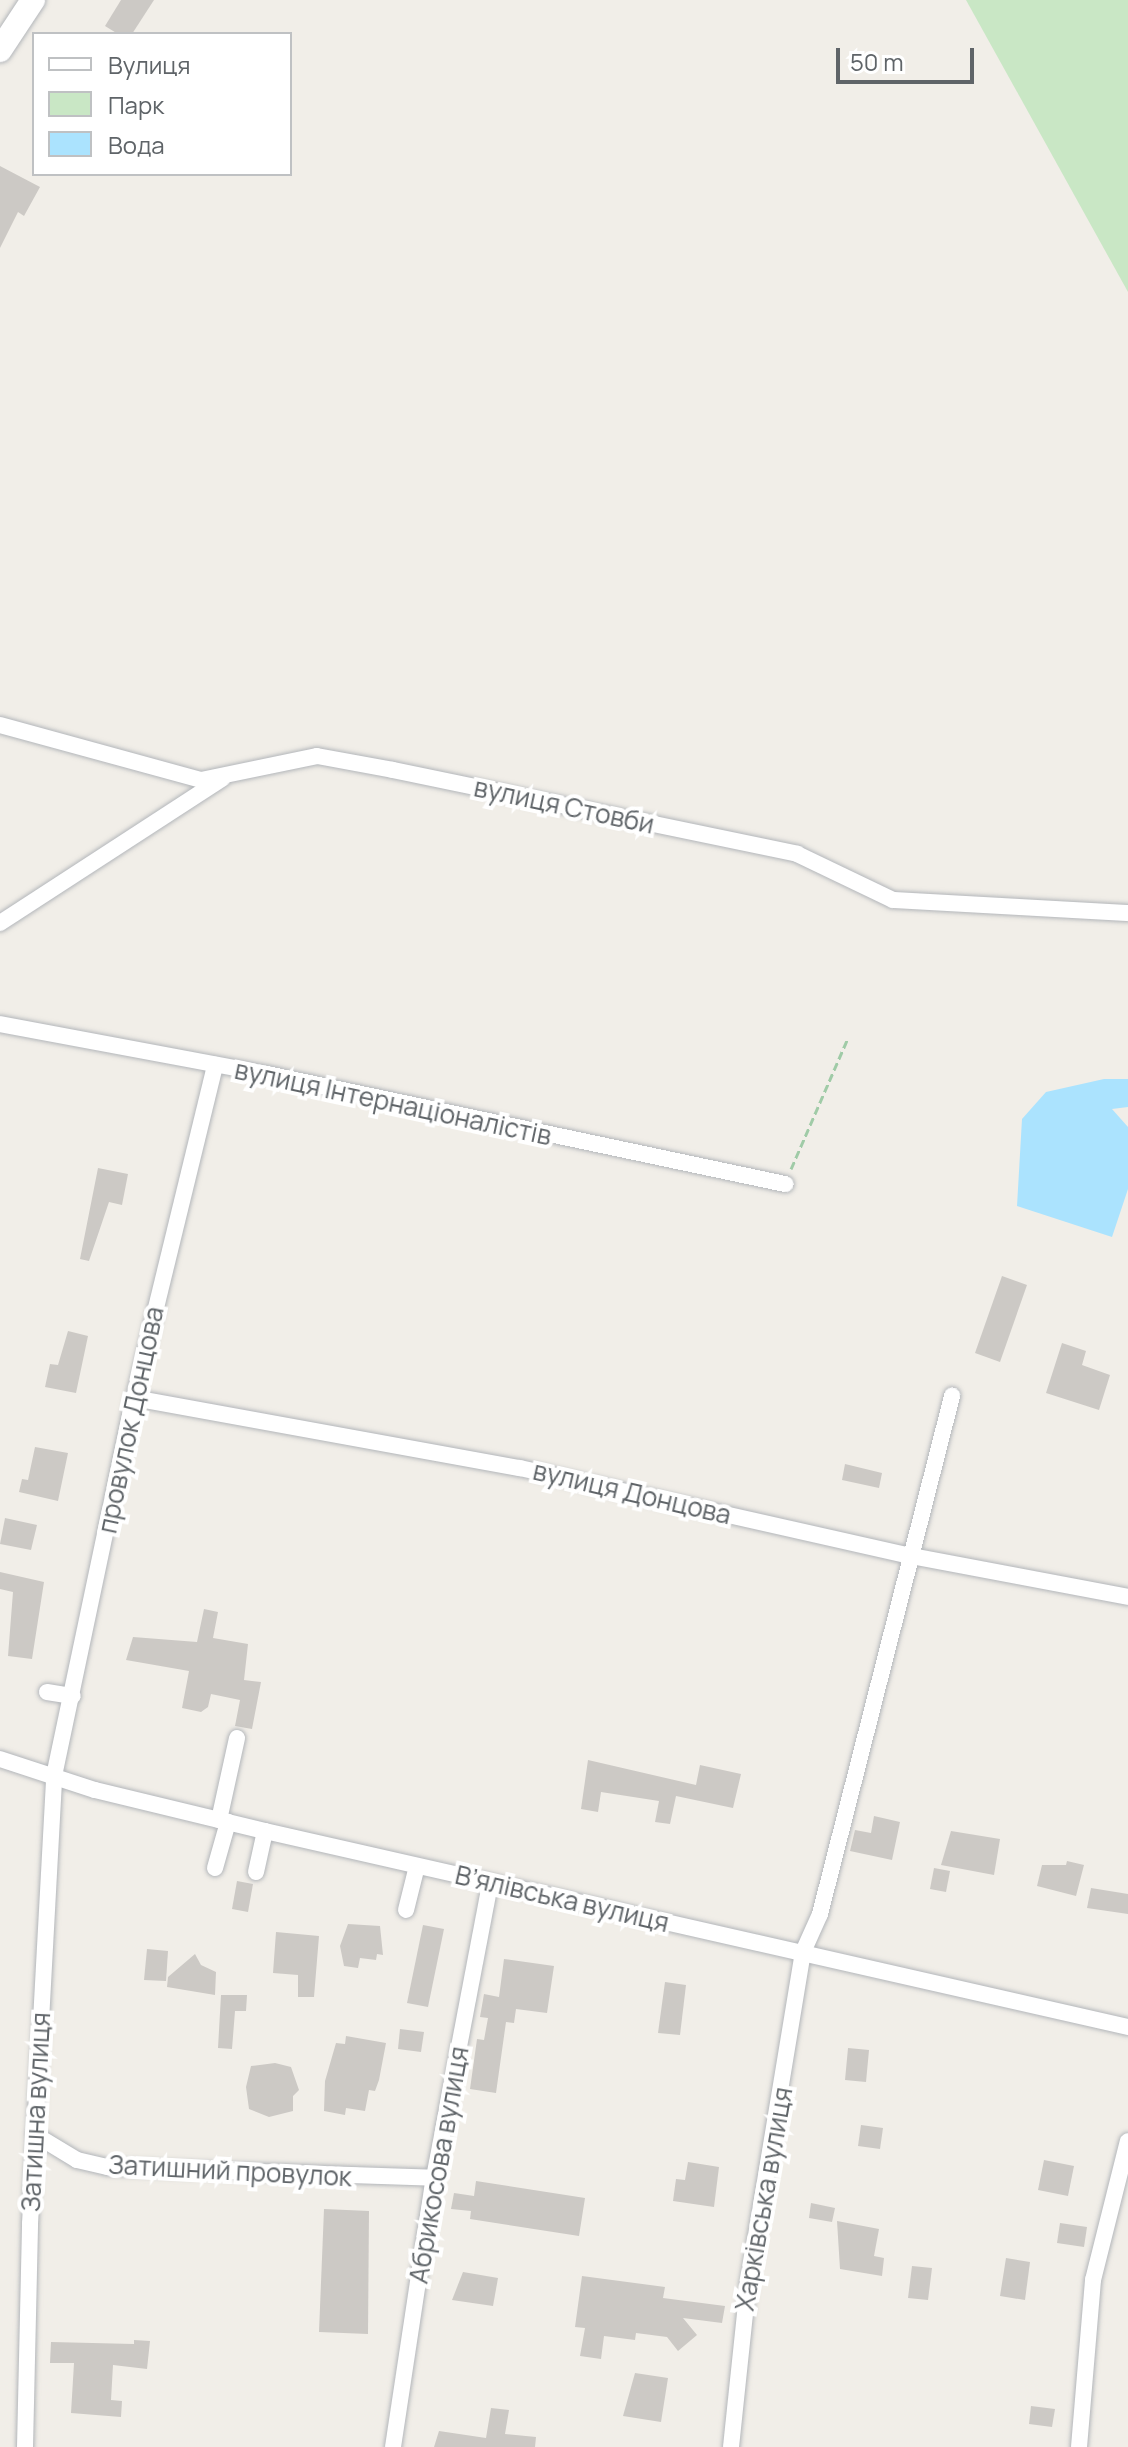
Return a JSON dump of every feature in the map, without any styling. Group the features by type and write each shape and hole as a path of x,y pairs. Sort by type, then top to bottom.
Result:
{"street":[{"path":"0,50 33,0"},
{"name":"вулиця Стовби","path":"0,725 201,780 317,756 797,854 893,900 1128,913"},
{"path":"0,923 230,774"},
{"name":"вулиця Інтернаціоналістів","path":"0,1024 215,1065 785,1184"},
{"name":"провулок Донцова","path":"54,1776 134,1398 215,1065"},
{"name":"Харківська вулиця","path":"731,2447 748,2284 803,1952 820,1914 952,1396"},
{"name":"вулиця Донцова","path":"134,1398 520,1468 912,1556 1128,1597"},
{"path":"47,1692 73,1696"},
{"path":"215,1868 237,1738"},
{"name":"В’ялівська вулиця","path":"0,1759 265,1831 1128,2027"},
{"name":"Затишна вулиця","path":"25,2447 34,2134 54,1776"},
{"path":"256,1872 265,1831"},
{"path":"406,1910 417,1866"},
{"name":"Абрикосова вулиця","path":"393,2447 434,2178 490,1883"},
{"name":"Затишний провулок","path":"34,2134 77,2160 108,2167 434,2178"},
{"path":"1079,2447 1093,2280 1128,2141"}],"path":[{"path":"785,1184 848,1038"}],"green space":[{"path":"966,0 1128,0 1128,292"}],"water":[{"path":"1104,1079 1128,1079 1128,1107 1112,1109 1128,1127 1128,1189 1112,1237 1017,1206 1022,1119 1046,1092"}],"building":[{"path":"121,0 154,0 133,32 115,32 105,26"},
{"path":"0,166 40,187 24,216 18,212 0,248"},
{"path":"98,1168 128,1174 122,1205 109,1202 89,1261 80,1259"},
{"path":"1002,1276 1027,1285 1000,1362 975,1353"},
{"path":"68,1331 88,1336 76,1393 45,1387 50,1364 58,1365"},
{"path":"1062,1343 1086,1351 1082,1365 1110,1375 1099,1410 1046,1393"},
{"path":"35,1447 68,1453 58,1501 19,1492 22,1479 28,1480"},
{"path":"845,1464 882,1473 879,1488 842,1480"},
{"path":"5,1518 37,1525 31,1550 0,1544"},
{"path":"0,1572 44,1582 32,1659 8,1656 13,1592 0,1589"},
{"path":"204,1609 218,1612 213,1638 248,1644 244,1680 261,1682 252,1729 235,1726 240,1700 211,1694 208,1707 201,1712 182,1708 189,1671 126,1660 133,1637 197,1642"},
{"path":"588,1760 696,1785 700,1765 741,1774 733,1808 676,1796 670,1824 655,1822 659,1801 601,1792 598,1812 581,1809"},
{"path":"874,1816 900,1822 892,1860 850,1851 855,1830 871,1833"},
{"path":"951,1831 1000,1839 994,1875 941,1865"},
{"path":"1067,1861 1084,1865 1076,1896 1037,1886 1042,1865 1066,1865"},
{"path":"934,1868 950,1871 946,1892 930,1889"},
{"path":"237,1881 253,1884 248,1912 232,1909"},
{"path":"1091,1888 1128,1894 1128,1914 1087,1908"},
{"path":"348,1924 380,1926 383,1955 377,1954 376,1960 360,1958 358,1968 344,1966 340,1946"},
{"path":"423,1925 444,1929 428,2007 407,2003"},
{"path":"276,1932 319,1936 314,1997 298,1997 298,1975 273,1973"},
{"path":"147,1949 168,1951 166,1981 144,1980"},
{"path":"195,1954 201,1965 216,1972 215,1995 167,1987 168,1977"},
{"path":"504,1959 554,1966 547,2013 516,2009 514,2023 506,2022 496,2093 470,2089 477,2039 484,2040 488,2018 480,2017 484,1994 499,1997"},
{"path":"665,1982 686,1985 680,2035 658,2033"},
{"path":"221,1995 247,1995 246,2011 235,2011 232,2049 218,2048"},
{"path":"400,2029 424,2032 421,2052 398,2049"},
{"path":"346,2036 386,2043 379,2080 375,2091 369,2090 365,2111 346,2108 345,2115 324,2111 325,2081 336,2043 345,2044"},
{"path":"848,2048 869,2050 866,2082 845,2080"},
{"path":"275,2063 291,2067 299,2090 293,2096 293,2111 269,2117 249,2109 246,2087 251,2066"},
{"path":"861,2125 883,2128 880,2149 858,2146"},
{"path":"1044,2160 1074,2166 1068,2196 1038,2190"},
{"path":"688,2162 719,2167 714,2207 673,2201 676,2179 685,2180"},
{"path":"476,2181 585,2198 579,2236 470,2219 471,2211 451,2209 454,2193 474,2196"},
{"path":"811,2203 835,2208 832,2222 809,2218"},
{"path":"324,2209 369,2211 368,2334 319,2332"},
{"path":"837,2221 879,2229 874,2256 884,2258 882,2276 840,2269"},
{"path":"1060,2223 1087,2227 1084,2247 1057,2243"},
{"path":"1006,2258 1030,2262 1025,2300 1000,2296"},
{"path":"912,2266 932,2268 928,2300 908,2298"},
{"path":"463,2272 498,2278 493,2306 452,2300"},
{"path":"582,2276 665,2287 663,2298 725,2306 722,2323 683,2318 697,2335 678,2351 667,2337 636,2333 635,2340 604,2336 601,2359 580,2356 585,2328 575,2327"},
{"path":"134,2340 150,2341 147,2369 113,2365 111,2400 122,2401 121,2417 71,2413 74,2363 50,2363 51,2342 134,2344"},
{"path":"635,2373 668,2378 661,2422 623,2416"},
{"path":"1031,2406 1055,2409 1052,2427 1029,2424"},
{"path":"491,2408 509,2410 505,2434 536,2437 535,2447 434,2447 439,2431 486,2438"}]}
